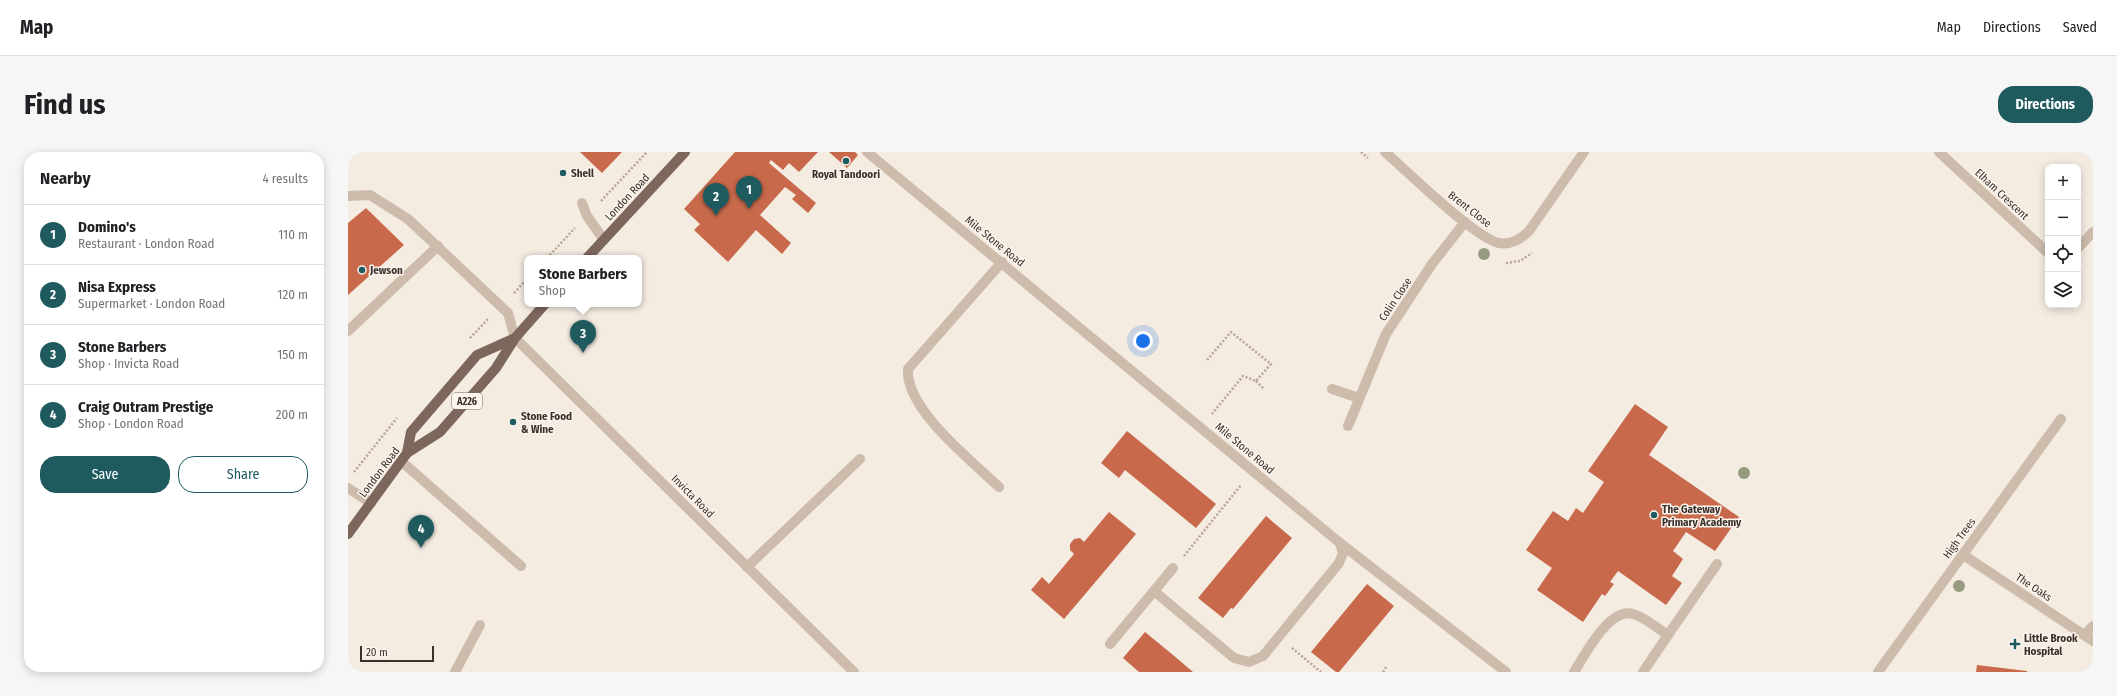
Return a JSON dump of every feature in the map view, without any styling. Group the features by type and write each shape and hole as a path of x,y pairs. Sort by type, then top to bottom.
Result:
{"main road":[{"name":"London Road","path":"590,255 685,152"},
{"name":"London Road","path":"348,534 401,461 408,453 440,432 496,368 515,338 542,307"},
{"path":"408,453 411,432 477,355 515,338"}],"street":[{"name":"Mile Stone Road","path":"868,152 1340,543 1506,672"},
{"name":"Brent Close","path":"1385,152 1465,222 1497,242 1509,243 1517,241 1532,228 1584,152"},
{"name":"Elham Crescent","path":"1939,152 2045,250"},
{"path":"348,196 370,195 408,219 508,313 515,338"},
{"path":"582,203 587,216 604,240"},
{"name":"Colin Close","path":"1348,426 1386,334 1432,264 1465,222"},
{"path":"2081,245 2093,232"},
{"path":"348,331 438,246"},
{"path":"999,487 938,428 916,399 907,379 908,368 1002,262"},
{"name":"Invicta Road","path":"515,338 854,672"},
{"path":"1332,388 1359,398"},
{"name":"High Trees","path":"1878,672 2060,419"},
{"path":"747,567 860,458"},
{"path":"401,461 521,566"},
{"path":"348,488 371,503"},
{"path":"1154,592 1234,658 1249,662 1263,656 1339,563 1343,553 1340,543"},
{"name":"The Oaks","path":"1962,554 2093,641"},
{"path":"1643,672 1717,564"},
{"path":"1110,644 1173,568"},
{"path":"1574,672 1609,620 1621,614 1633,614 1668,635"},
{"path":"455,672 480,625"},
{"path":"2084,635 2093,626"}],"path":[{"path":"1361,152 1372,161"},
{"path":"1502,262 1520,261 1535,251"},
{"path":"1207,360 1231,332 1271,364 1256,381"},
{"path":"1211,415 1243,376 1256,381 1263,388"},
{"path":"1233,381 1236,384"},
{"path":"1173,568 1252,470"},
{"path":"1279,637 1321,672"},
{"path":"1383,672 1386,667"}],"building":[{"path":"580,152 622,152 602,173"},
{"path":"735,152 818,152 799,172 789,163 783,170 771,160 769,163 816,203 808,213 792,199 796,195 785,187 760,215 791,243 782,254 756,230 728,262 694,230 700,224 684,209"},
{"name":"Royal Tandoori","path":"829,152 855,152 858,155 847,168"},
{"name":"Jewson","path":"366,208 404,245 348,295 348,223"},
{"name":"The Gateway Primary Academy","path":"1635,404 1668,427 1649,455 1739,517 1715,551 1686,532 1673,551 1683,559 1672,576 1682,583 1666,605 1618,571 1610,582 1614,584 1605,596 1602,594 1583,622 1537,590 1552,568 1526,550 1553,511 1568,521 1576,508 1583,513 1604,482 1588,471"},
{"path":"1127,431 1216,504 1196,528 1125,470 1119,478 1101,463"},
{"path":"1109,512 1136,534 1064,619 1031,590 1042,577 1049,584 1074,554 1070,550 1070,544 1074,539 1080,538 1084,542"},
{"path":"1266,516 1292,538 1233,609 1231,608 1223,618 1198,598"},
{"path":"1367,584 1394,606 1339,672 1336,672 1311,652"},
{"path":"1145,632 1193,672 1139,672 1123,658"},
{"path":"1977,665 2027,671 2027,672 1976,672"}],"place":[{"name":"Royal Tandoori","path":"846,161"},
{"name":"Shell","path":"563,173"},
{"name":"Domino's","path":"749,209"},
{"name":"Nisa Express","path":"716,216"},
{"name":"Jewson","path":"362,270"},
{"name":"Stone Barbers","path":"583,353"},
{"name":"Stone Food & Wine","path":"513,422"},
{"name":"The Gateway Primary Academy","path":"1654,515"},
{"name":"Craig Outram Prestige","path":"421,548"},
{"name":"Little Brook Hospital","path":"2015,644"}]}
